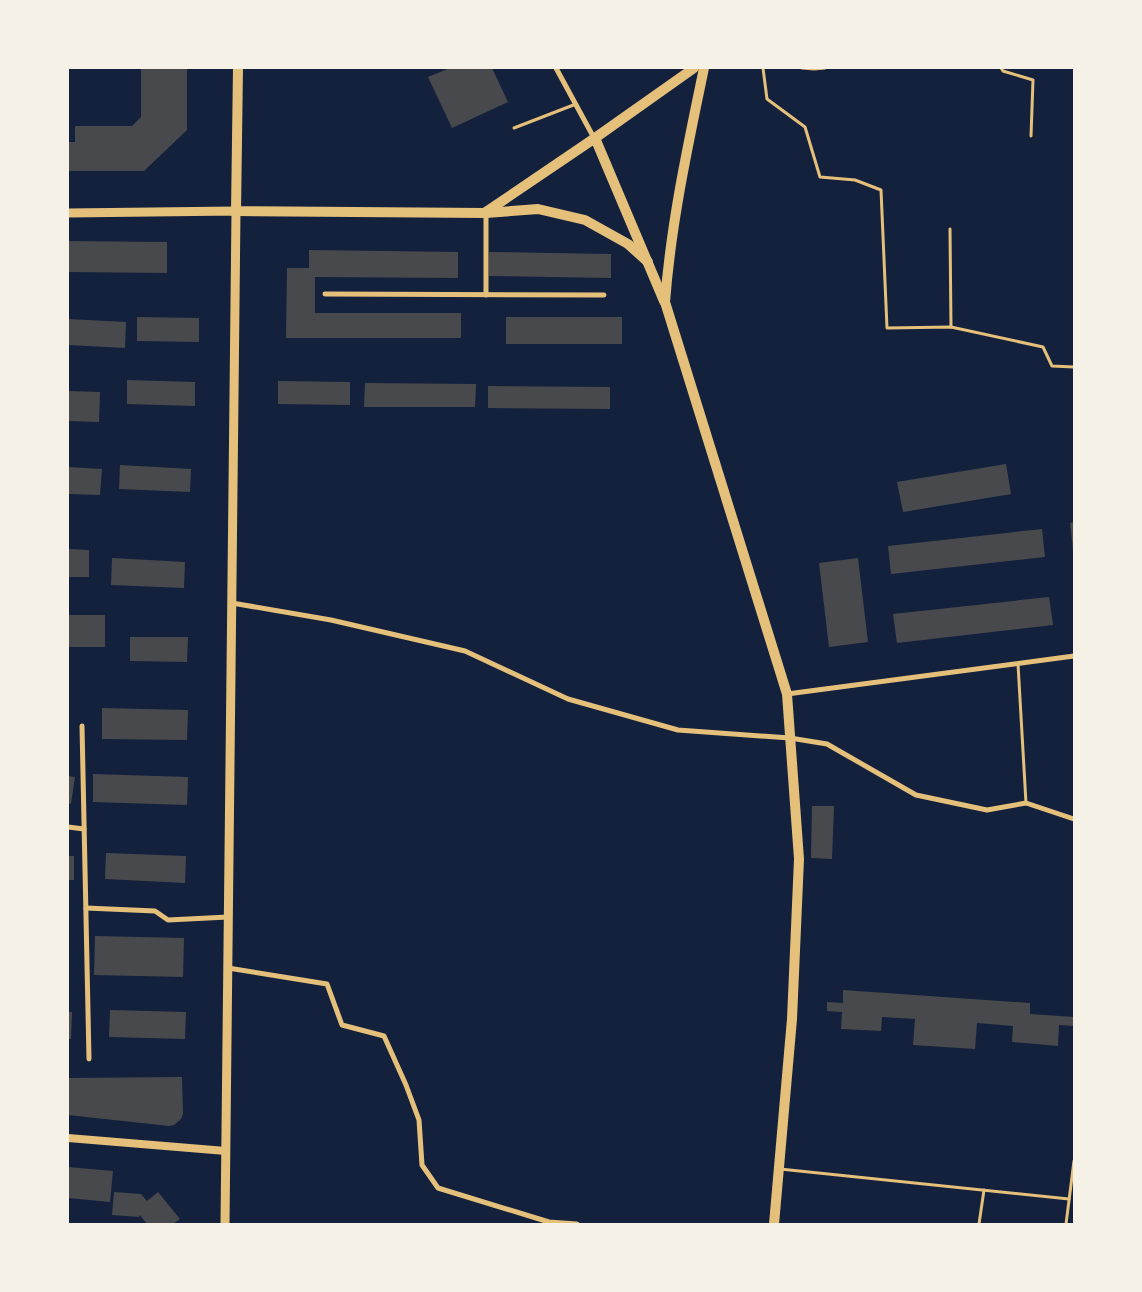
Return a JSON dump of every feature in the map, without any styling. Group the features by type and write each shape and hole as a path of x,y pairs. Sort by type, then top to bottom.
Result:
{"main road":[{"path":"225,1224 238,68"},
{"path":"486,213 694,68"},
{"path":"665,302 668,260 680,183 704,68"},
{"path":"595,138 665,302 787,694 799,859 792,1018 774,1224"},
{"path":"68,213 236,211 486,213 538,209 585,220 628,244 648,262"}],"street":[{"path":"556,68 595,138"},
{"path":"486,213 486,295"},
{"path":"325,294 604,295"},
{"path":"232,603 331,620 465,651 568,699 678,730 790,738 827,744 916,795 987,810 1026,803 1074,819"},
{"path":"787,694 1074,656"},
{"path":"82,726 89,1059"},
{"path":"68,827 84,829"},
{"path":"86,908 155,911 168,920 228,917"},
{"path":"228,968 327,984 342,1025 384,1036 420,1120 422,1165 438,1188 549,1222 577,1224"},
{"path":"68,1138 226,1151"}],"lane":[{"path":"763,68 767,99 805,127 820,177 855,180 881,190 887,328 950,328 1043,347 1052,366 1074,367"},
{"path":"802,68 825,68"},
{"path":"1001,68 1003,71 1033,80 1031,136"},
{"path":"514,128 577,104"},
{"path":"950,229 950,328"},
{"path":"1018,664 1026,803"},
{"path":"1066,1224 1074,1161"},
{"path":"779,1169 1069,1199"},
{"path":"980,1224 984,1190"}],"building":[{"path":"141,68 187,68 187,130 144,171 68,171 68,142 75,142 75,126 132,126 141,117"},
{"path":"450,68 492,68 508,102 452,128 428,77"},
{"path":"68,241 167,242 167,273 68,272"},
{"path":"309,250 458,252 458,278 315,277 315,313 461,313 461,338 286,338 287,268 309,268"},
{"path":"489,252 611,254 611,278 489,276"},
{"path":"137,317 199,318 199,342 137,341"},
{"path":"506,317 622,317 622,344 506,344"},
{"path":"68,319 126,322 125,348 68,345"},
{"path":"127,380 195,382 195,406 127,404"},
{"path":"278,381 350,382 350,405 278,404"},
{"path":"365,383 476,384 475,407 364,407"},
{"path":"488,386 610,387 610,409 488,408"},
{"path":"68,391 100,392 99,422 68,421"},
{"path":"1006,464 1011,494 903,512 897,482"},
{"path":"120,465 191,469 190,492 119,489"},
{"path":"68,467 102,469 100,495 68,494"},
{"path":"1074,522 1074,550 1073,550 1070,523"},
{"path":"1042,529 1045,557 891,574 888,546"},
{"path":"68,549 89,550 89,577 68,577"},
{"path":"112,558 185,562 184,588 111,585"},
{"path":"858,558 868,642 829,647 819,563"},
{"path":"1049,597 1053,625 897,643 893,614"},
{"path":"68,615 105,615 105,647 68,647"},
{"path":"130,637 188,637 187,662 130,661"},
{"path":"102,708 188,710 187,740 102,739"},
{"path":"93,774 188,777 187,805 93,802"},
{"path":"68,776 75,777 71,804 68,803"},
{"path":"812,806 834,806 832,859 811,858"},
{"path":"106,853 186,856 185,883 105,879"},
{"path":"68,856 74,856 74,880 68,880"},
{"path":"95,936 184,938 183,977 94,975"},
{"path":"843,990 1030,1003 1030,1014 1074,1017 1074,1026 1059,1025 1058,1046 1012,1042 1013,1026 977,1023 975,1049 913,1045 915,1019 882,1017 881,1031 841,1029 842,1012 827,1011 827,1002 843,1003"},
{"path":"110,1010 186,1012 185,1039 109,1037"},
{"path":"68,1012 72,1012 71,1039 68,1039"},
{"path":"182,1077 183,1114 181,1119 174,1125 68,1115 68,1078"},
{"path":"68,1167 113,1171 110,1202 68,1198"},
{"path":"114,1192 141,1194 147,1201 158,1192 180,1219 173,1224 147,1224 140,1215 139,1217 112,1215"}]}
